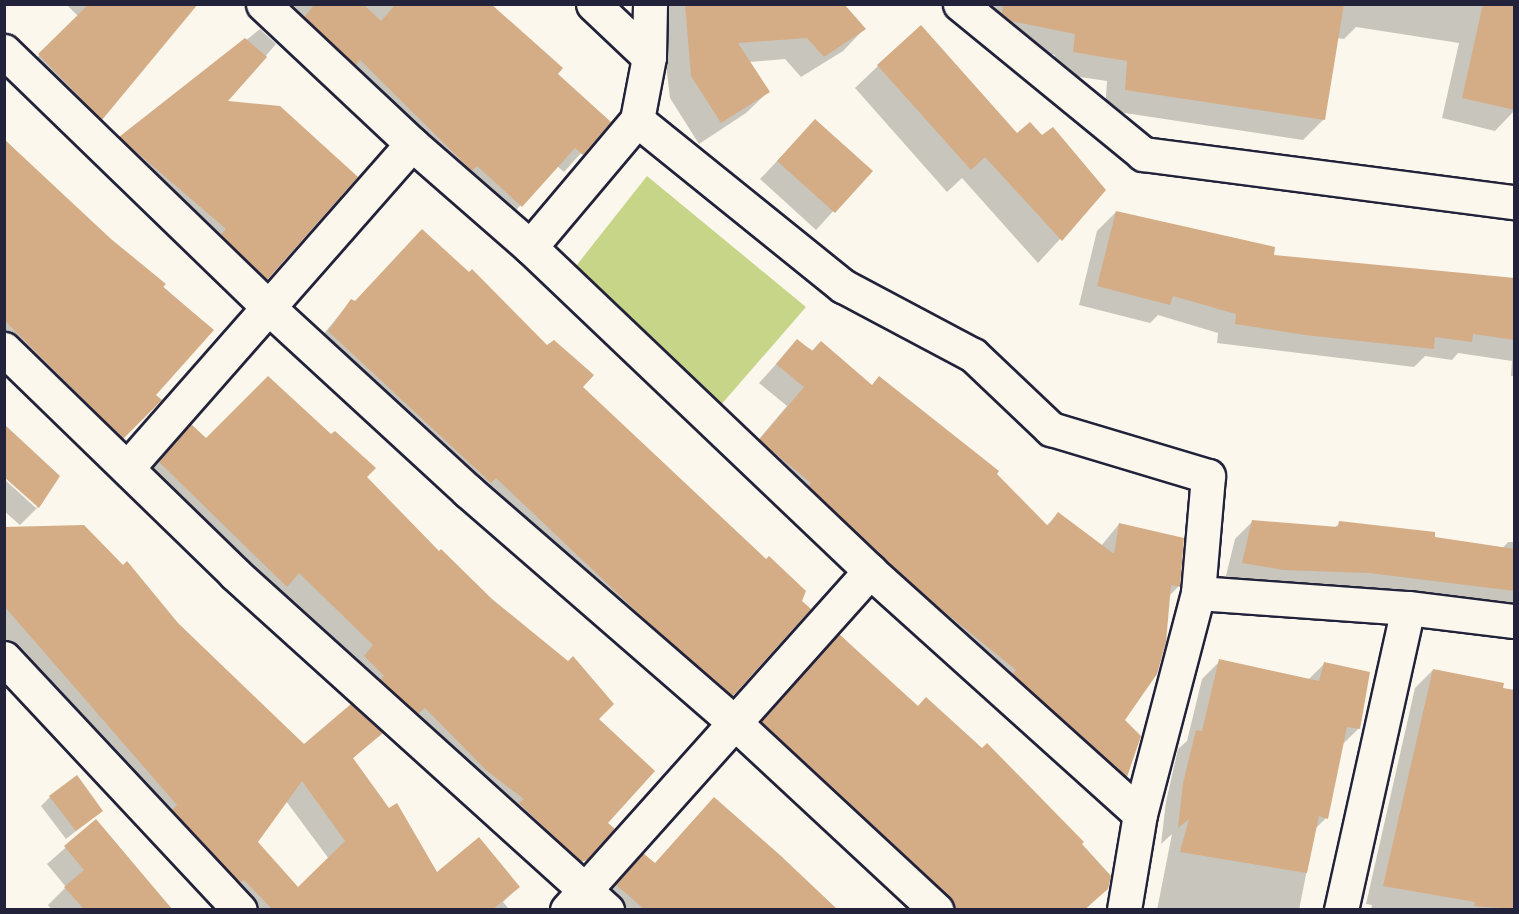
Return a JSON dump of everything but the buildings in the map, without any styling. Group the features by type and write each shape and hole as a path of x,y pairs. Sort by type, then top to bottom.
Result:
{"street":[{"path":"263,4 412,144 530,247 870,571 1140,814"},
{"path":"593,4 649,57"},
{"path":"530,247 637,120 649,57 650,4"},
{"path":"960,4 1143,154 1515,202"},
{"path":"4,51 268,307 468,491 735,723 936,909"},
{"path":"637,120 843,286 973,355 1051,429 1208,476 1198,593 1140,814 1124,909"},
{"path":"128,467 412,144"},
{"path":"4,349 260,597 587,903 735,723 870,571"},
{"path":"1198,593 1408,608 1515,621"},
{"path":"1341,909 1408,608"},
{"path":"4,658 240,909"}],"green space":[{"path":"647,176 806,307 720,406 576,266"}]}
